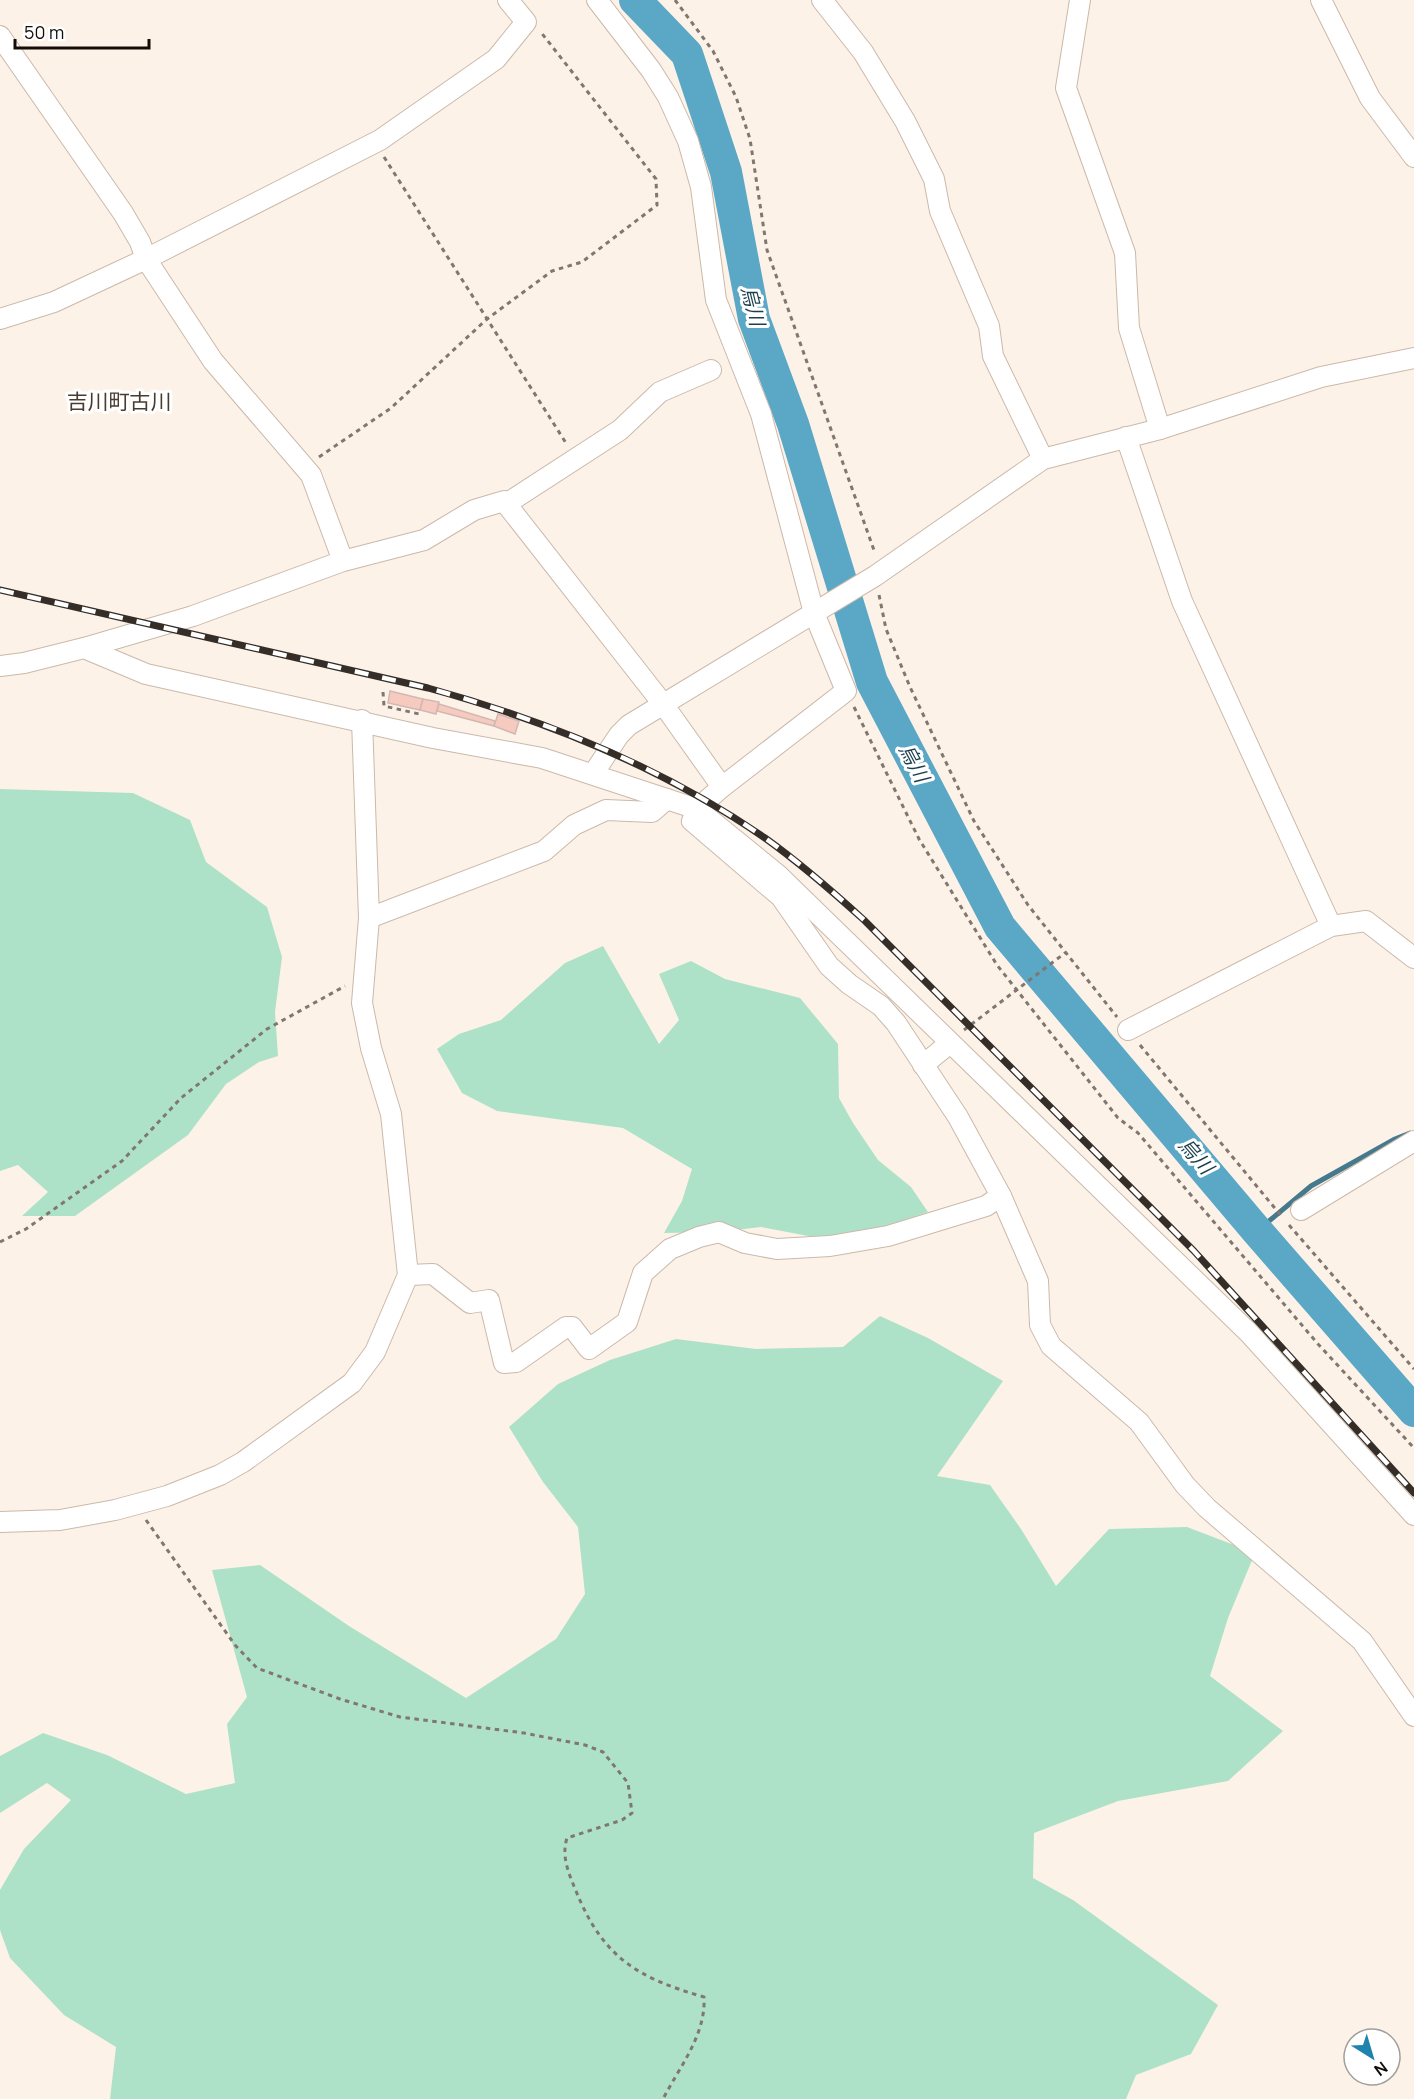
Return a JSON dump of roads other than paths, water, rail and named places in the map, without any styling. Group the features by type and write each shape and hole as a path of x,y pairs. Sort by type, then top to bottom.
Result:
{"street":[{"path":"0,319 54,302 146,259 375,143 495,59 526,22 508,0"},
{"path":"597,0 651,70 668,97 688,141 701,187 716,300 761,414 818,612 846,691 697,809 692,821 781,897 829,966 849,984 881,1006 896,1023 958,1116 1001,1196 1038,1281 1040,1325 1051,1346 1139,1422 1185,1485 1207,1508 1362,1641 1414,1716"},
{"path":"822,0 863,52 905,121 934,179 940,212 989,326 993,356 1043,459"},
{"path":"1080,0 1066,88 1125,253 1129,328 1160,429"},
{"path":"1321,0 1370,98 1414,157"},
{"path":"0,36 123,213 140,242 146,259 213,361 311,475 343,561"},
{"path":"593,774 619,735 629,725 818,612 1043,459 1160,429 1321,377 1414,358"},
{"path":"506,504 575,457 620,430 660,392 711,370"},
{"path":"1126,437 1182,601 1331,926"},
{"path":"0,666 24,663 84,648 193,616 343,561 424,540 474,510 504,501 663,704 722,788"},
{"path":"84,648 146,674 362,720 433,738 543,758 697,809 777,874 1249,1333 1414,1515"},
{"path":"0,1522 60,1520 167,1496 220,1475 243,1462 352,1383 375,1352 408,1275 391,1114 371,1048 362,1003 369,918 362,720"},
{"path":"369,918 544,851 574,825 606,810 652,812 667,799"},
{"path":"1128,1030 1331,926 1366,921 1414,958"},
{"path":"923,1065 950,1043"},
{"path":"1301,1210 1414,1141"},
{"path":"408,1275 433,1274 451,1285 471,1304 489,1300 504,1363 516,1362 566,1328 572,1327 589,1349 627,1322 643,1273 670,1249 699,1237 719,1232 746,1243 777,1249 830,1246 888,1236 986,1206 1001,1196"}],"waterway":[{"name":"烏川","path":"635,0 687,54 726,172 754,319 793,424 872,682 1000,927 1257,1231 1414,1411"},
{"path":"1257,1231 1311,1186 1410,1133"}],"railway":[{"path":"0,590 428,688 473,701 517,715 603,749 686,789 726,813 791,857 864,920 1194,1251 1414,1493"}],"district":[{"name":"吉川町古川","path":"119,402"}]}
